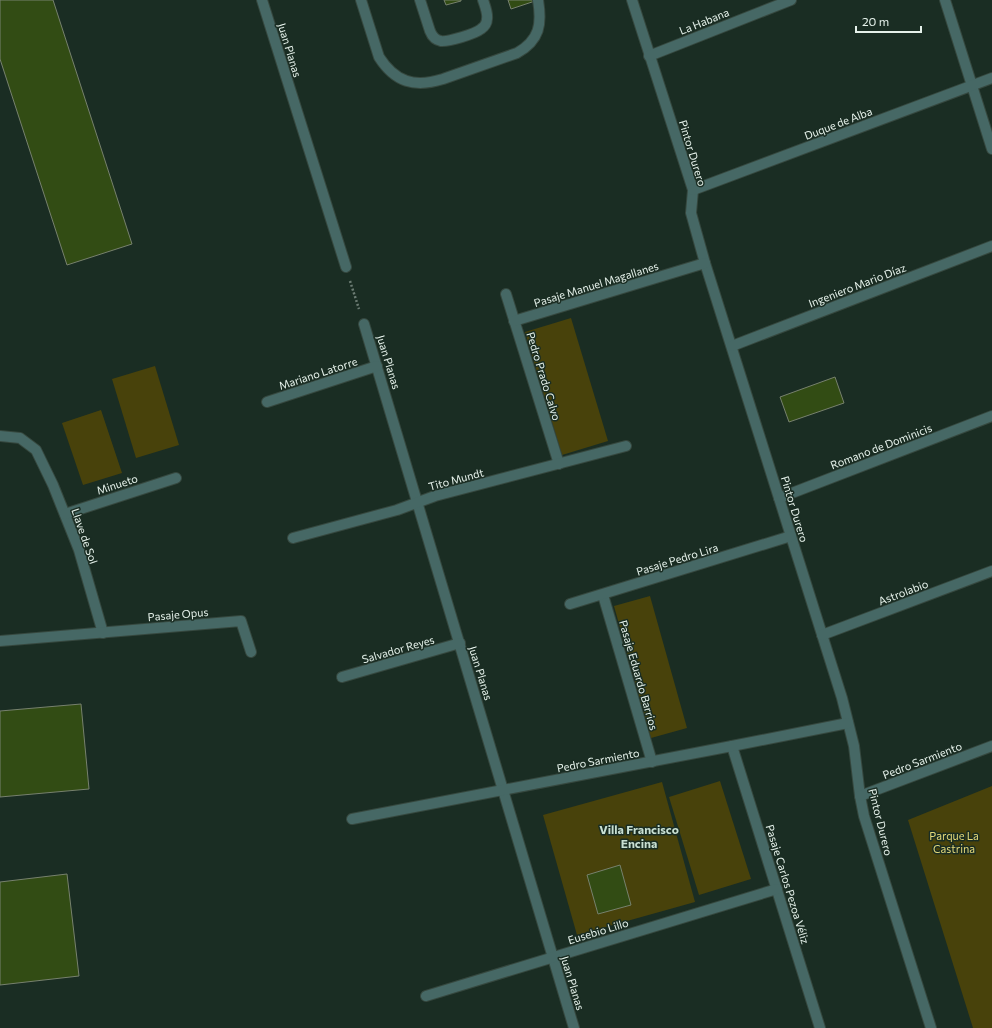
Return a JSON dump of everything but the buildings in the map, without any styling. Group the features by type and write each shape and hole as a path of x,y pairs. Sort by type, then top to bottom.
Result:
{"street":[{"name":"Juan Planas","path":"262,0 346,267"},
{"path":"361,0 379,57 384,65 397,77 408,82 420,84 431,83 525,49 531,43 539,29 540,16 538,0"},
{"path":"420,0 432,36 443,42 481,30 488,18 483,0"},
{"name":"Pintor Durero","path":"632,0 693,190 691,213 705,263 842,698 854,746 864,816 931,1028"},
{"name":"La Habana","path":"649,56 790,0"},
{"path":"945,0 992,150"},
{"name":"Duque de Alba","path":"693,190 992,78"},
{"name":"Ingeniero Mario Díaz","path":"732,346 992,246"},
{"name":"Pasaje Manuel Magallanes","path":"514,321 705,263"},
{"name":"Pedro Prado Calvo","path":"506,294 558,464"},
{"name":"Juan Planas","path":"364,324 574,1028"},
{"name":"Mariano Latorre","path":"267,402 377,366"},
{"name":"Romano de Dominicis","path":"779,498 992,416"},
{"name":"Llave de Sol","path":"0,436 20,438 36,450 53,485 79,550 103,633"},
{"name":"Tito Mundt","path":"293,538 397,510 435,496 626,446"},
{"name":"Minueto","path":"65,514 176,478"},
{"name":"Pasaje Pedro Lira","path":"570,604 791,536"},
{"name":"Astrolabio","path":"822,635 992,571"},
{"name":"Pasaje Eduardo Barrios","path":"603,595 652,762"},
{"name":"Pasaje Opus","path":"0,642 241,621 251,652"},
{"name":"Salvador Reyes","path":"342,677 460,643"},
{"name":"Pedro Sarmiento","path":"352,819 848,723"},
{"name":"Pasaje Carlos Pezoa Véliz","path":"732,746 820,1028"},
{"name":"Pedro Sarmiento","path":"860,796 992,746"},
{"name":"Eusebio Lillo","path":"426,996 777,889"}],"path":[{"path":"346,267 364,324"}],"green space":[{"path":"571,318 608,441 562,455 525,332"},
{"path":"155,366 179,445 136,458 112,379"},
{"path":"101,410 122,473 83,485 62,423"},
{"path":"650,596 687,728 651,738 614,606"},
{"path":"720,781 751,879 699,895 669,797"},
{"path":"662,782 695,902 577,935 543,815"},
{"name":"Parque La Castrina","path":"992,786 992,1028 973,1028 908,820"}],"district":[{"name":"Villa Francisco Encina","path":"639,836"}]}
